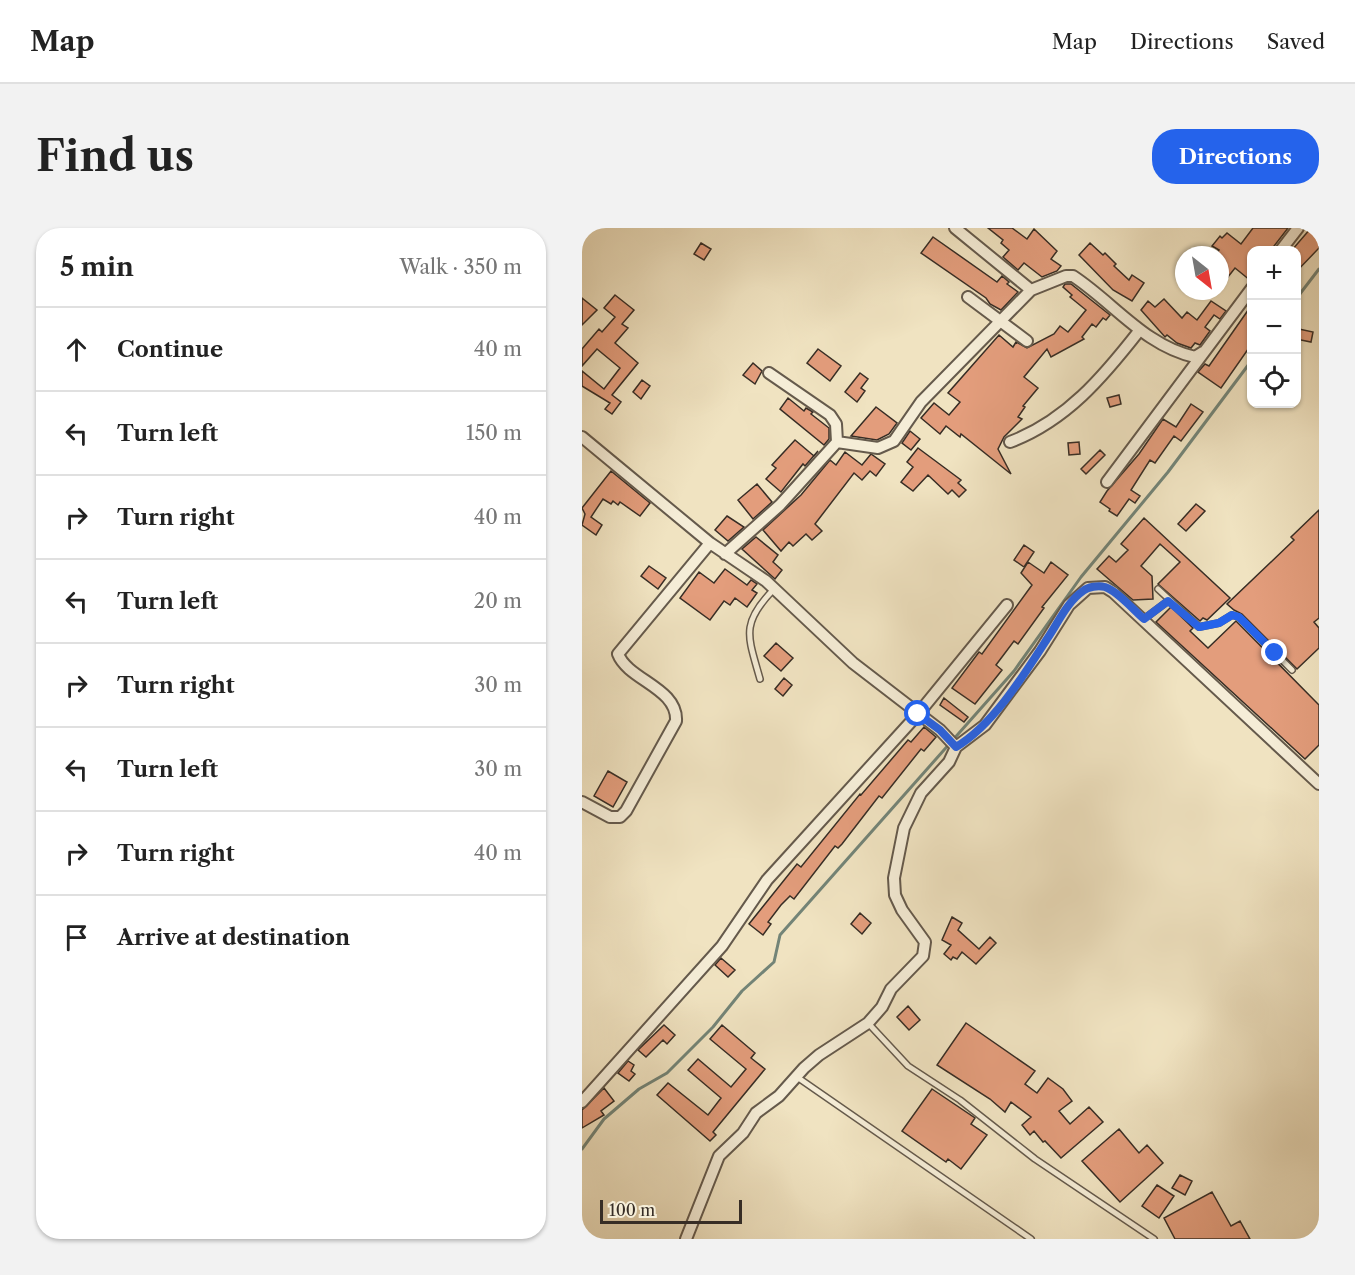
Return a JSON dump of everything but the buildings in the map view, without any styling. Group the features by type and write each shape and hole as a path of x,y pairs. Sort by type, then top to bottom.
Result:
{"street":[{"path":"955,228 1031,290"},
{"path":"1284,246 1298,228"},
{"path":"837,442 878,448 894,441 921,402 1031,290 1073,276 1139,331 1184,355 1195,357 1203,352"},
{"path":"1107,482 1247,293"},
{"path":"968,297 1027,341"},
{"path":"1010,442 1058,418 1096,382 1139,331"},
{"path":"725,554 780,505 837,442 836,424 830,415 769,373"},
{"path":"582,437 710,543 774,589 853,663 940,730 955,745"},
{"path":"582,802 610,817 620,817 626,811 676,721 674,706 649,682 623,662 618,654 710,543"},
{"path":"686,1239 719,1156 743,1133 756,1113 779,1096 819,1054 868,1023 882,1007 891,989 925,951 925,942 895,895 895,866 904,828 921,793 949,762 955,745 985,725 1040,651 1069,605 1083,591 1094,586 1105,587 1144,619 1319,784"},
{"path":"582,1102 722,946 767,880 918,714 1007,604"}],"lane":[{"path":"760,679 748,630 760,604 774,589"},
{"path":"1158,589 1168,601 1199,627 1219,623 1232,615 1239,617 1292,670"},
{"path":"1144,619 1168,601"},
{"path":"868,1023 908,1066 960,1100 1035,1159 1154,1239"},
{"path":"797,1077 1031,1239"}],"waterway":[{"path":"1301,292 1319,269"},
{"path":"582,1149 604,1119 639,1089 667,1073 713,1027 742,991 774,962 780,935 1014,671 1081,577 1168,472 1247,367"}],"route":[{"path":"918,714 954,742 956,747 971,738 985,725 1040,651 1069,605 1083,591 1094,586 1105,587 1113,592 1144,619 1168,601 1199,627 1205,628 1219,623 1232,615 1239,617 1275,653"}]}
